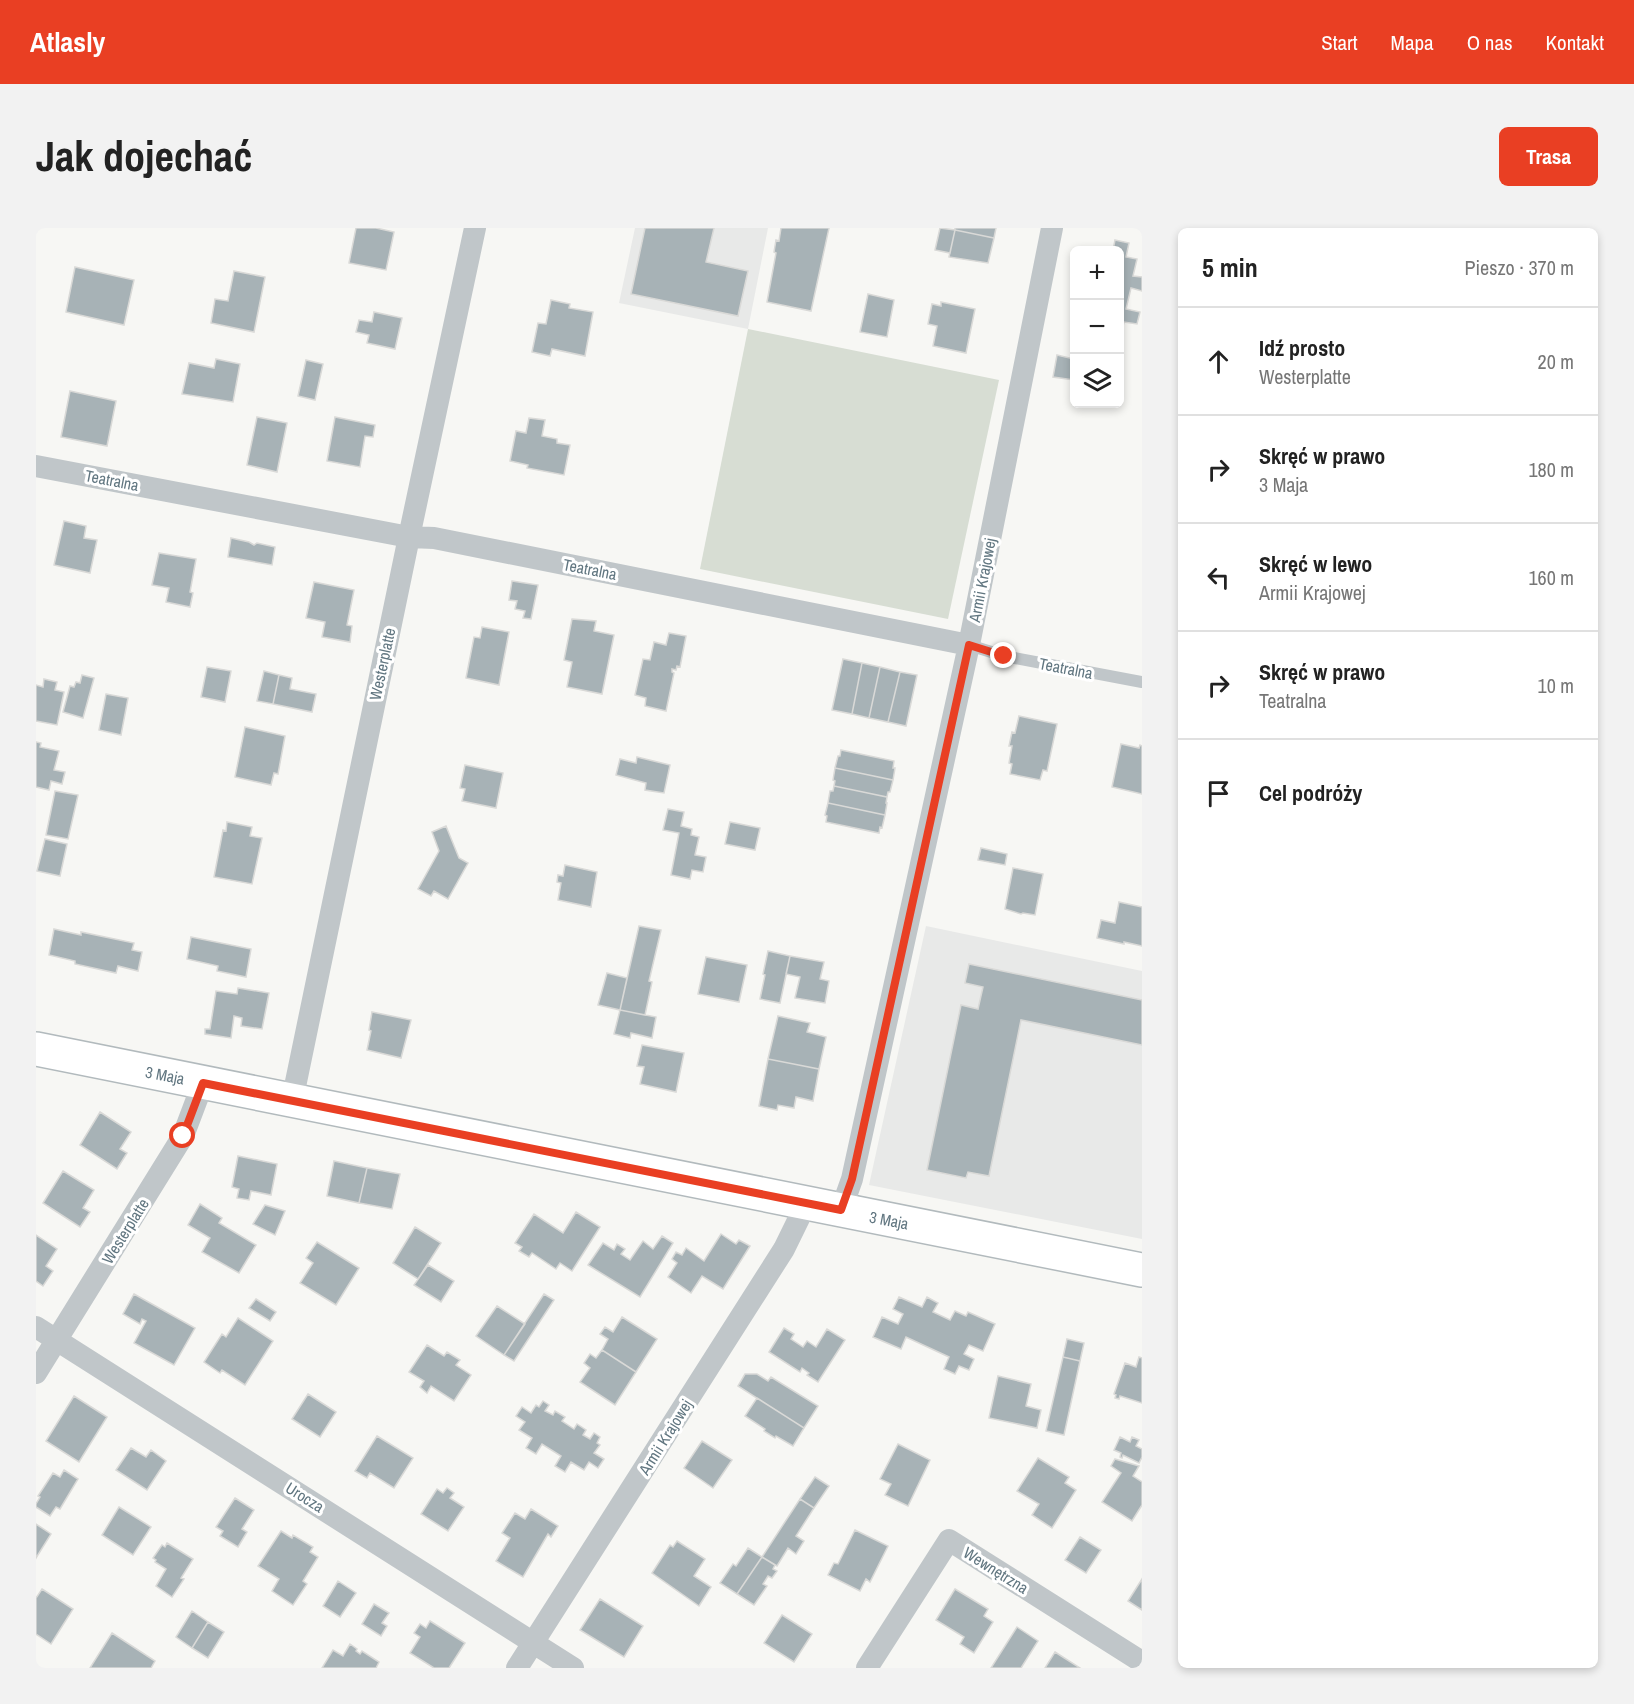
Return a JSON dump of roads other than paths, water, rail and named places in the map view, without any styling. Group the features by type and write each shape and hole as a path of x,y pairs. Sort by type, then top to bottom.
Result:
{"street":[{"name":"Westerplatte","path":"292,1101 475,228"},
{"name":"Armii Krajowej","path":"841,1210 852,1179 969,645 1052,228"},
{"name":"Teatralna","path":"36,466 409,537 434,538 969,645"},
{"name":"3 Maja","path":"36,1049 1142,1270"},
{"name":"Westerplatte","path":"36,1373 183,1136 203,1083"},
{"name":"Armii Krajowej","path":"517,1668 784,1249 807,1202"},
{"name":"Urocza","path":"36,1327 573,1668"},
{"name":"Wewnętrzna","path":"867,1668 949,1540 1142,1662"}],"lane":[{"name":"Teatralna","path":"969,645 1004,656 1142,682"}]}
